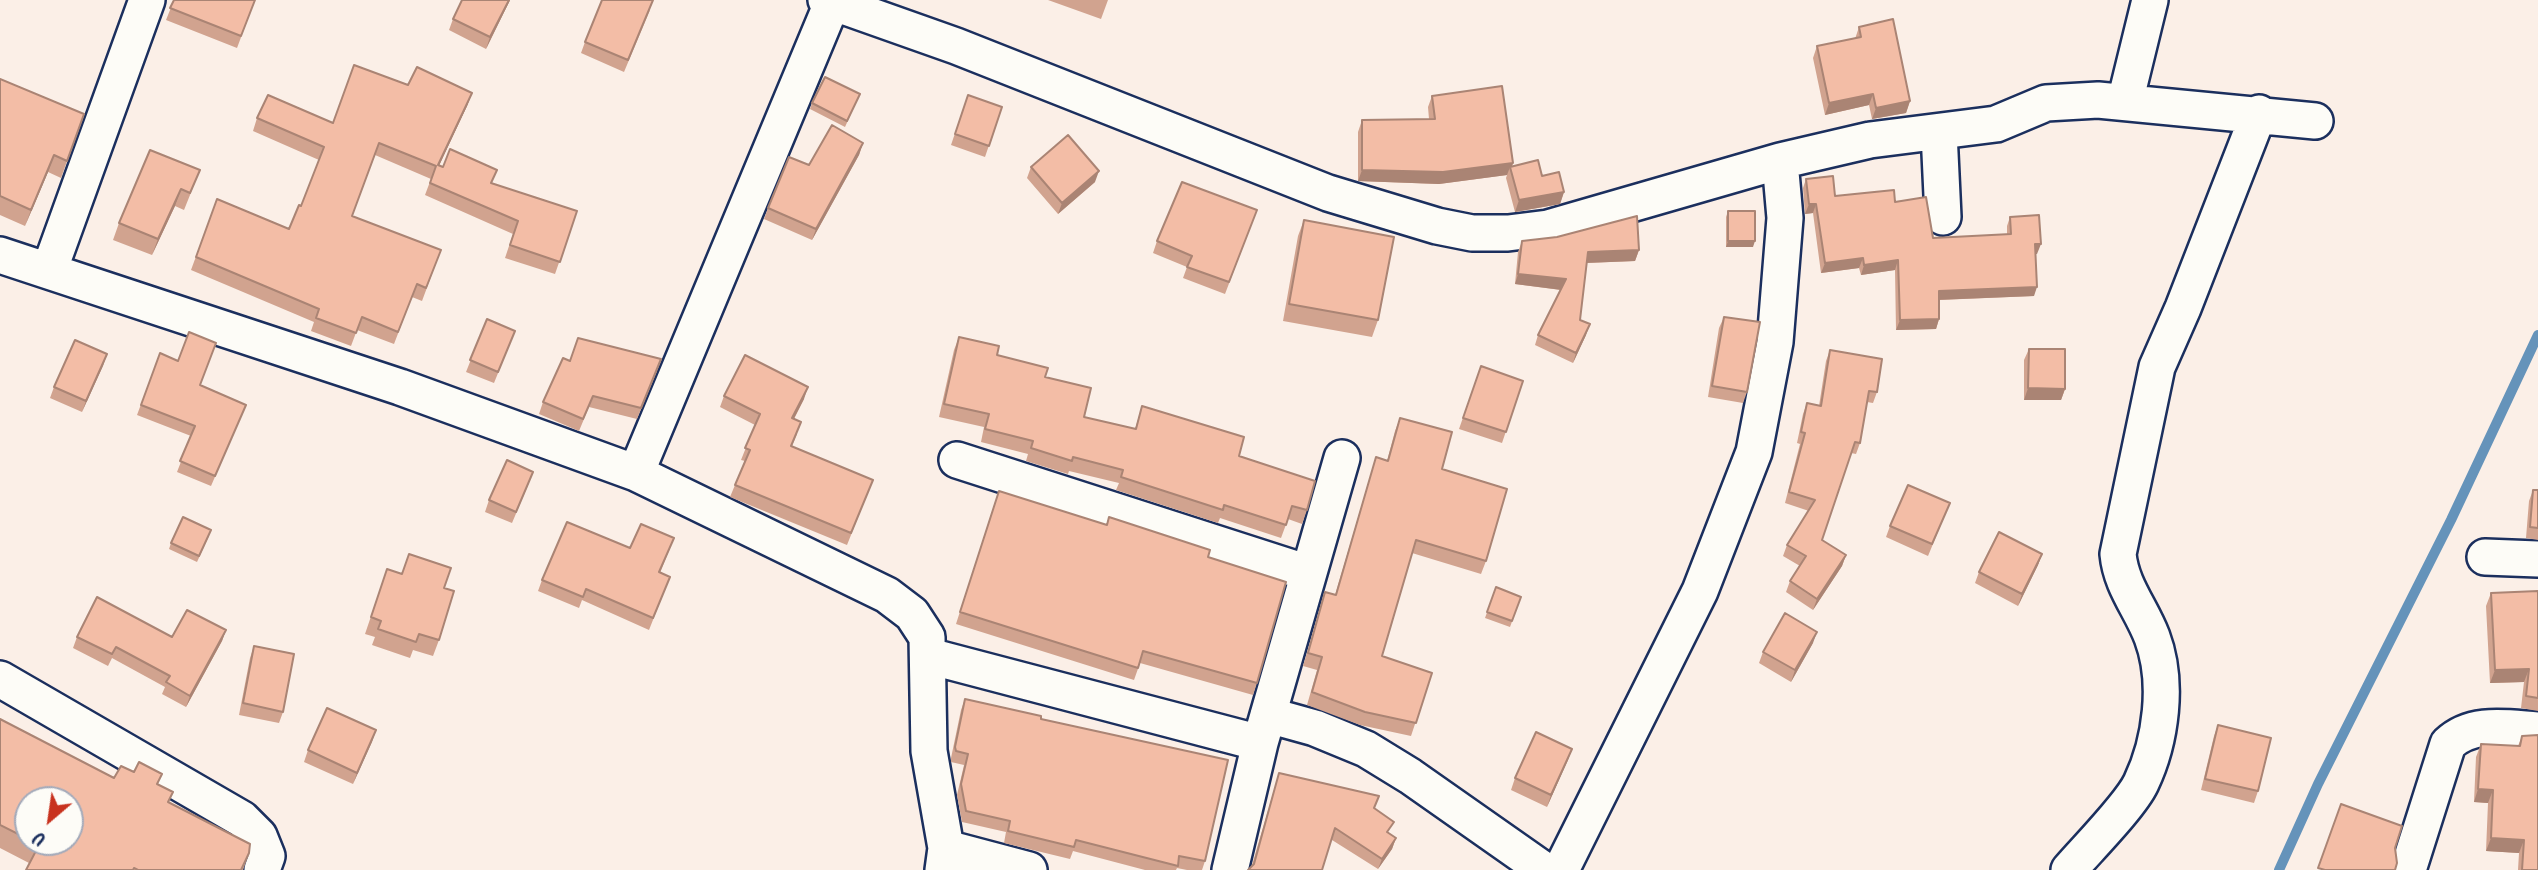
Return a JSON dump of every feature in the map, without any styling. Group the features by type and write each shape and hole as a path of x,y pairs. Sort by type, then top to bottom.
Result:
{"street":[{"path":"49,271 147,0"},
{"path":"2124,102 2150,0"},
{"path":"636,473 829,1 956,46 1328,193 1437,226 1472,233 1508,233 1548,228 1780,161 1870,140 1996,124 2046,103 2087,100 2124,102 2259,113 2315,121"},
{"path":"2069,870 2140,785 2153,750 2162,688 2161,666 2152,636 2120,570 2118,554 2157,368 2259,113"},
{"path":"1938,132 1943,217"},
{"path":"1561,870 1700,591 1754,452 1775,342 1785,218 1780,161"},
{"path":"0,255 400,387 636,473 887,595 912,614 927,637 929,751 945,859 1029,870"},
{"path":"1230,870 1264,729 1342,458"},
{"path":"957,460 1307,573"},
{"path":"2486,557 2538,559"},
{"path":"929,656 1264,729 1315,728 1366,749 1544,870"},
{"path":"0,679 242,818 259,836 267,856 262,870"},
{"path":"2408,870 2448,744 2459,734 2472,728 2538,730"}],"building":[{"path":"174,0 255,0 241,36 170,8"},
{"path":"462,0 509,0 490,37 453,19"},
{"path":"602,0 653,0 628,60 585,42"},
{"path":"1893,19 1910,101 1876,108 1873,94 1829,103 1817,46 1861,37 1859,27"},
{"path":"354,65 408,85 417,67 472,93 438,165 443,167 450,149 497,170 491,183 577,211 560,262 510,245 518,221 430,183 436,166 379,143 352,216 441,250 426,288 417,284 398,332 362,317 356,333 316,318 319,309 196,257 217,199 289,229 324,147 257,118 268,95 333,123"},
{"path":"825,77 860,94 847,121 812,103"},
{"path":"0,79 84,114 67,161 54,155 31,210 0,196"},
{"path":"1502,86 1513,163 1443,172 1362,170 1362,120 1435,119 1432,96"},
{"path":"968,95 1002,107 989,146 955,134"},
{"path":"832,125 863,143 816,229 768,208 789,157 809,165"},
{"path":"1068,135 1099,171 1062,203 1031,167"},
{"path":"150,150 200,170 190,193 181,189 158,239 119,223"},
{"path":"1538,160 1542,176 1559,172 1564,192 1519,200 1510,167"},
{"path":"1833,176 1835,196 1894,190 1895,202 1926,197 1933,238 2011,234 2010,217 2039,215 2041,244 2035,244 2037,287 1939,291 1939,319 1900,320 1898,260 1864,265 1863,258 1825,263 1816,204 1809,204 1806,179"},
{"path":"1182,182 1257,210 1229,282 1187,267 1192,256 1157,241"},
{"path":"1728,211 1755,211 1755,241 1728,241"},
{"path":"1637,216 1639,250 1588,252 1580,320 1590,324 1576,353 1538,335 1566,279 1518,274 1522,241 1557,237"},
{"path":"1304,220 1394,237 1378,320 1289,304"},
{"path":"1724,317 1760,322 1747,392 1712,386"},
{"path":"487,319 515,331 498,372 470,360"},
{"path":"189,332 216,343 200,385 246,405 215,476 180,461 195,426 141,405 160,353 178,361"},
{"path":"959,337 999,346 997,355 1048,368 1045,377 1091,388 1084,417 1136,429 1142,406 1244,437 1239,456 1315,481 1307,510 1292,506 1286,525 1224,505 1223,510 1121,477 1123,470 1073,457 1072,461 1031,448 1033,441 985,429 989,414 944,404"},
{"path":"578,338 661,359 641,408 593,396 583,419 543,402 563,358 570,361"},
{"path":"75,340 107,354 86,401 54,387"},
{"path":"2029,349 2065,349 2065,389 2028,388"},
{"path":"1830,350 1882,359 1877,392 1869,391 1860,443 1855,442 1822,540 1846,555 1817,599 1790,581 1806,556 1787,545 1815,500 1789,492 1805,433 1801,432 1807,403 1821,406"},
{"path":"745,355 808,387 792,418 801,422 791,446 873,480 851,533 735,485 750,450 745,448 760,414 724,396"},
{"path":"1481,366 1523,381 1506,432 1463,418"},
{"path":"1400,418 1452,432 1442,469 1507,489 1486,561 1416,540 1382,656 1432,673 1416,723 1365,712 1312,692 1322,657 1308,653 1325,592 1336,595 1376,457 1388,461"},
{"path":"507,460 533,472 516,512 489,500"},
{"path":"1908,485 1950,503 1932,544 1890,526"},
{"path":"2533,490 2538,490 2538,528 2530,527"},
{"path":"999,491 1107,525 1109,517 1210,550 1208,557 1286,582 1257,683 1143,651 1138,668 960,612"},
{"path":"183,517 211,530 199,556 171,543"},
{"path":"567,522 630,548 641,524 674,538 659,572 670,577 653,618 586,589 583,597 542,580"},
{"path":"1999,532 2042,554 2022,594 1979,572"},
{"path":"409,554 451,568 444,588 454,591 439,640 419,634 416,642 378,629 381,621 371,617 387,569 402,574"},
{"path":"1496,587 1521,597 1512,621 1487,612"},
{"path":"2538,591 2538,698 2526,696 2529,669 2495,670 2491,593"},
{"path":"97,597 172,637 187,610 226,630 190,696 166,682 170,676 116,647 112,654 77,637"},
{"path":"1785,613 1817,632 1795,670 1763,652"},
{"path":"254,646 294,654 283,712 243,703"},
{"path":"965,699 1041,716 1041,719 1228,760 1205,861 1179,856 1178,866 1076,840 1074,847 1008,831 1010,821 966,811 961,784 968,754 956,751 955,747"},
{"path":"327,708 376,730 357,773 308,750"},
{"path":"0,719 114,778 121,766 134,772 139,762 162,774 157,784 173,792 168,802 250,844 241,870 26,870 33,856 84,856 84,786 14,786 14,832 0,825"},
{"path":"2218,725 2271,738 2258,791 2205,779"},
{"path":"1536,732 1572,749 1551,795 1515,778"},
{"path":"2538,735 2538,870 2522,870 2524,840 2491,838 2493,790 2478,789 2481,744 2520,746 2522,736"},
{"path":"1279,773 1379,796 1374,808 1394,822 1387,832 1396,838 1382,859 1335,828 1322,870 1248,870 1254,864"},
{"path":"2341,804 2402,826 2395,848 2395,870 2318,868"}],"waterway":[{"path":"2279,870 2318,784 2451,520 2538,335"}]}
